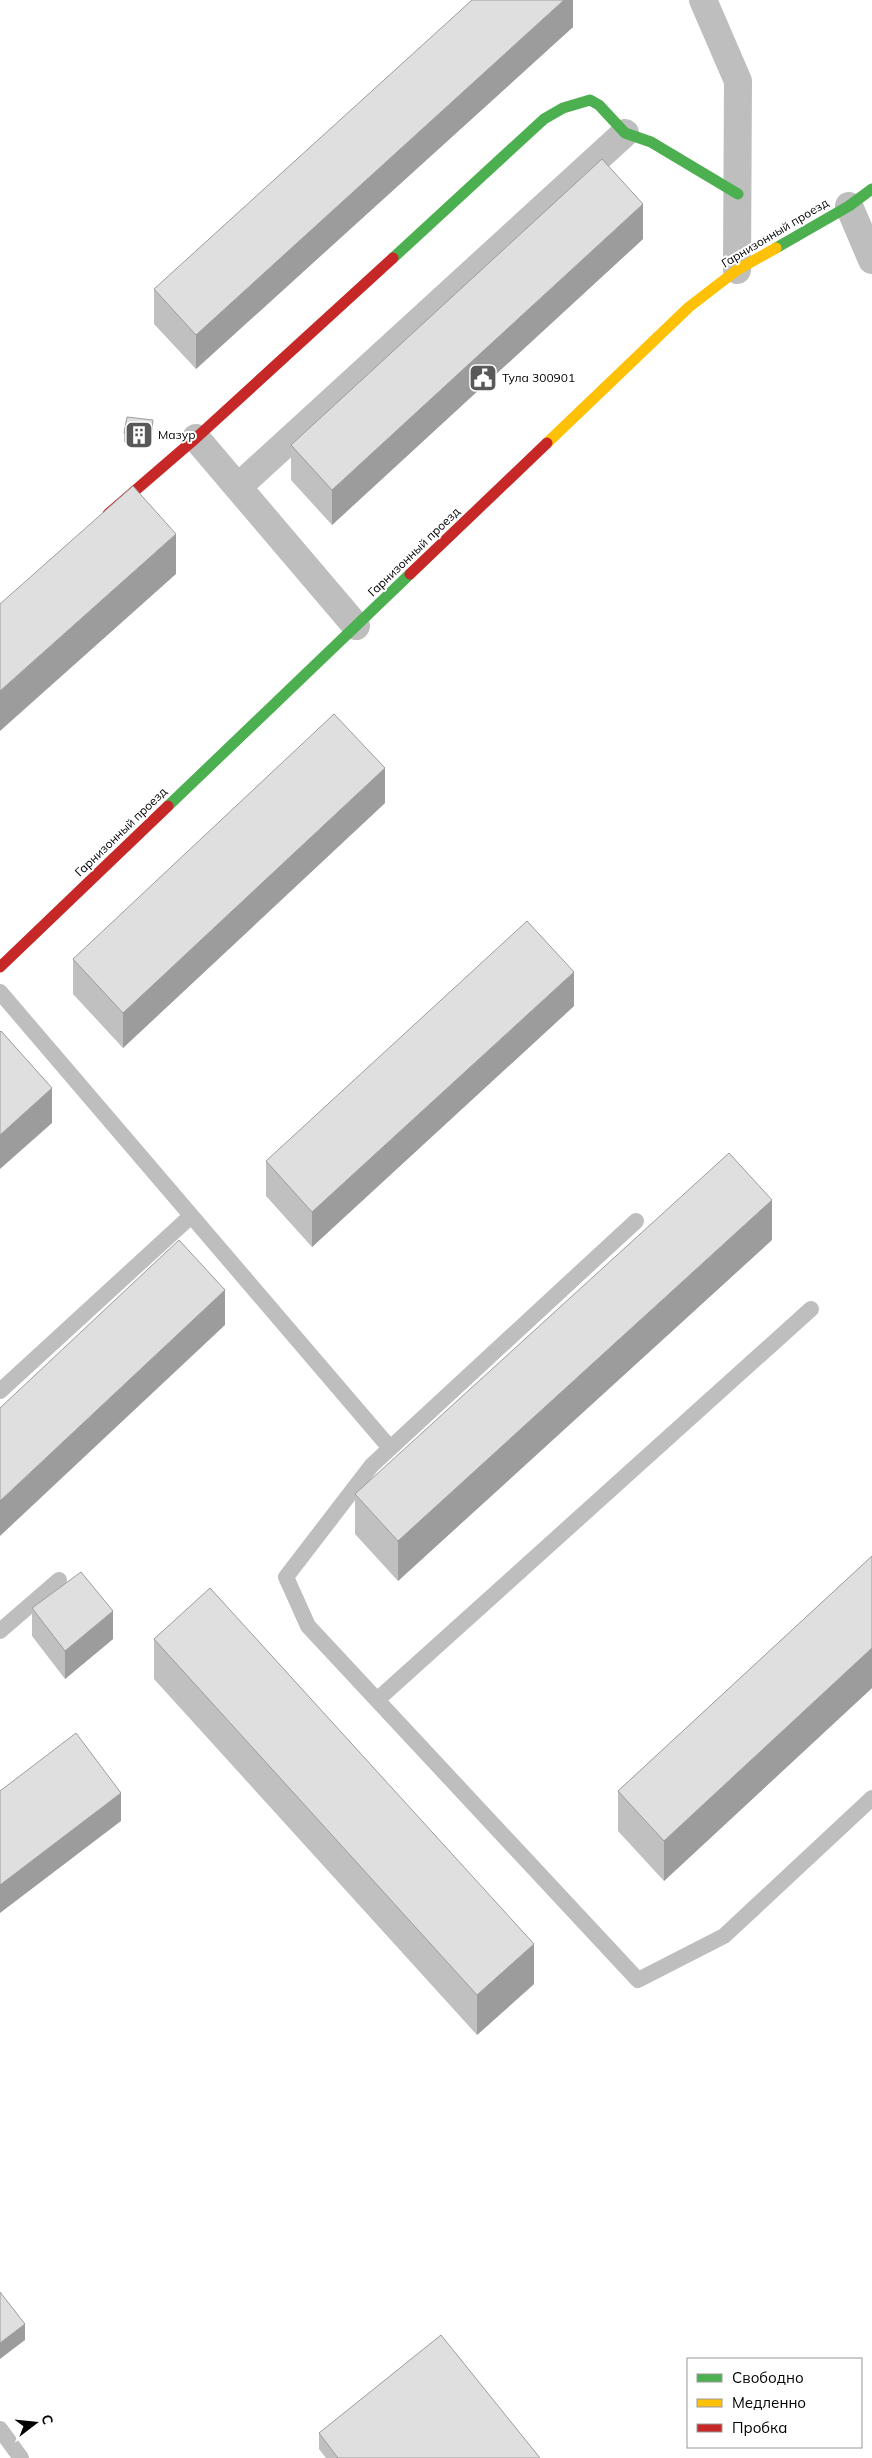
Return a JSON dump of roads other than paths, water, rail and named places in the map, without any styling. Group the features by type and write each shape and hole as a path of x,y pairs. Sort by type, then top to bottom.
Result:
{"street":[{"path":"703,0 738,81 737,270"},
{"path":"98,522 196,438 544,119 563,108 590,100 599,104 625,134 651,142 738,194"},
{"path":"238,487 625,134"},
{"name":"Гарнизонный проезд","path":"0,967 689,307 737,270 849,206 872,189"},
{"path":"849,206 872,260"},
{"path":"196,438 356,626"}],"lane":[{"path":"0,992 390,1448"},
{"path":"0,1391 191,1216"},
{"path":"636,1221 372,1465 286,1577 308,1626 638,1980 724,1936 872,1798"},
{"path":"377,1700 811,1309"},
{"path":"0,1631 59,1580"},
{"path":"0,2429 21,2458"}],"place":[{"name":"Тула 300901","path":"483,378"},
{"name":"Мазур","path":"139,435"}]}
